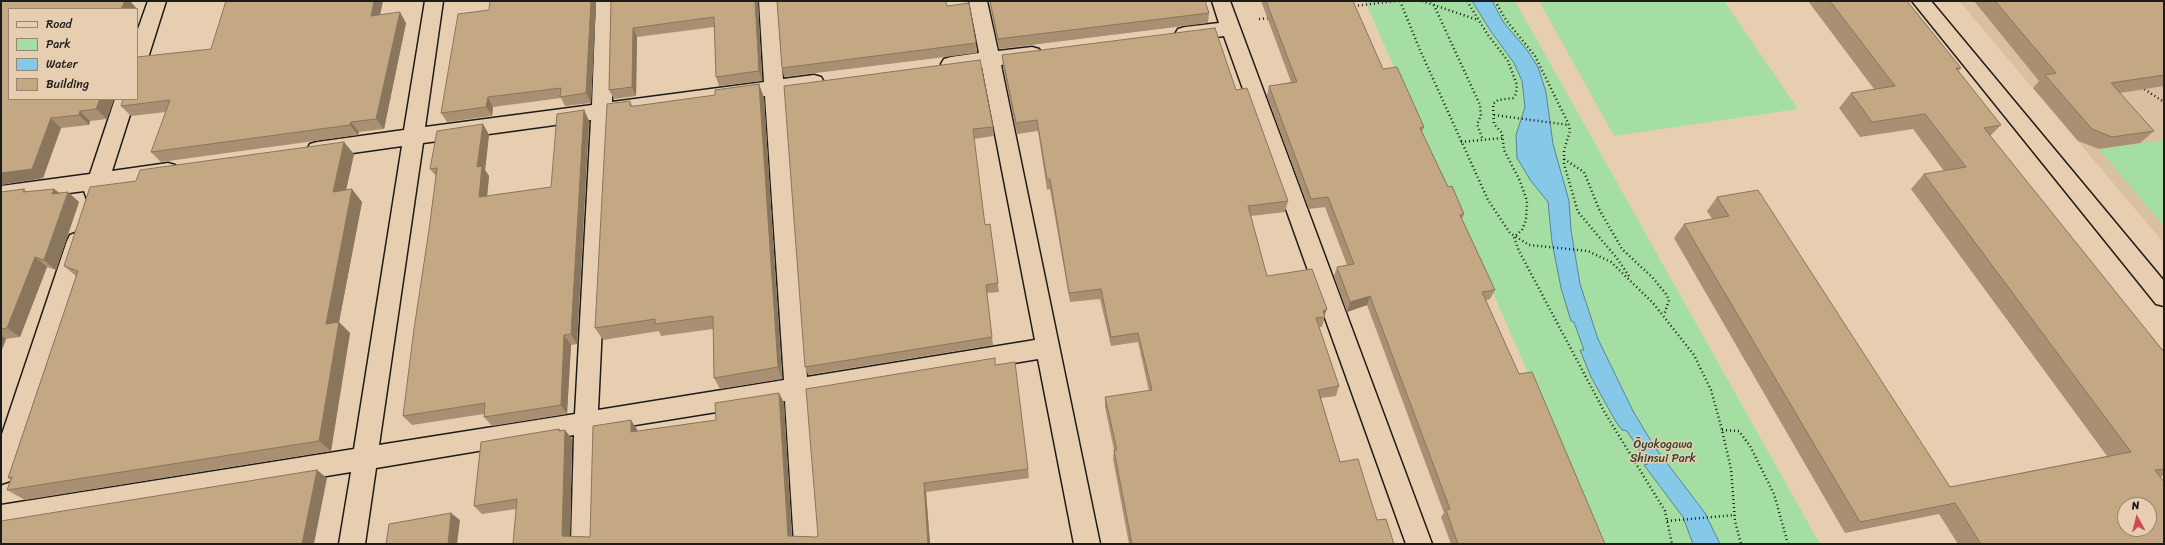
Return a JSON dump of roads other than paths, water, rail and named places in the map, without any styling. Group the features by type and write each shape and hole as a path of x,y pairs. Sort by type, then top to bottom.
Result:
{"street":[{"path":"138,58 157,1"},
{"path":"352,544 434,1"},
{"path":"584,544 586,421 602,110 605,1"},
{"path":"768,1 807,544"},
{"path":"978,1 1087,544"},
{"path":"1221,1 1419,544"},
{"path":"1921,1 2164,297"},
{"path":"1168,36 1230,26"},
{"path":"935,66 1053,51"},
{"path":"302,152 836,79"},
{"path":"1,472 125,100"},
{"path":"1,194 185,168"},
{"path":"1,517 586,421 1048,348"}],"water":[{"path":"1472,1 1492,1 1504,23 1527,50 1538,67 1546,92 1553,144 1569,201 1571,230 1580,284 1598,339 1633,411 1654,446 1705,513 1720,544 1693,544 1683,517 1644,465 1648,464 1627,431 1622,430 1616,422 1591,377 1580,350 1584,350 1574,322 1571,321 1561,288 1552,242 1548,202 1531,181 1517,158 1516,135 1525,107 1522,81 1514,63 1490,30"}],"park label":[{"name":"Ōyokogawa Shinsui Park","path":"1663,452"}]}
